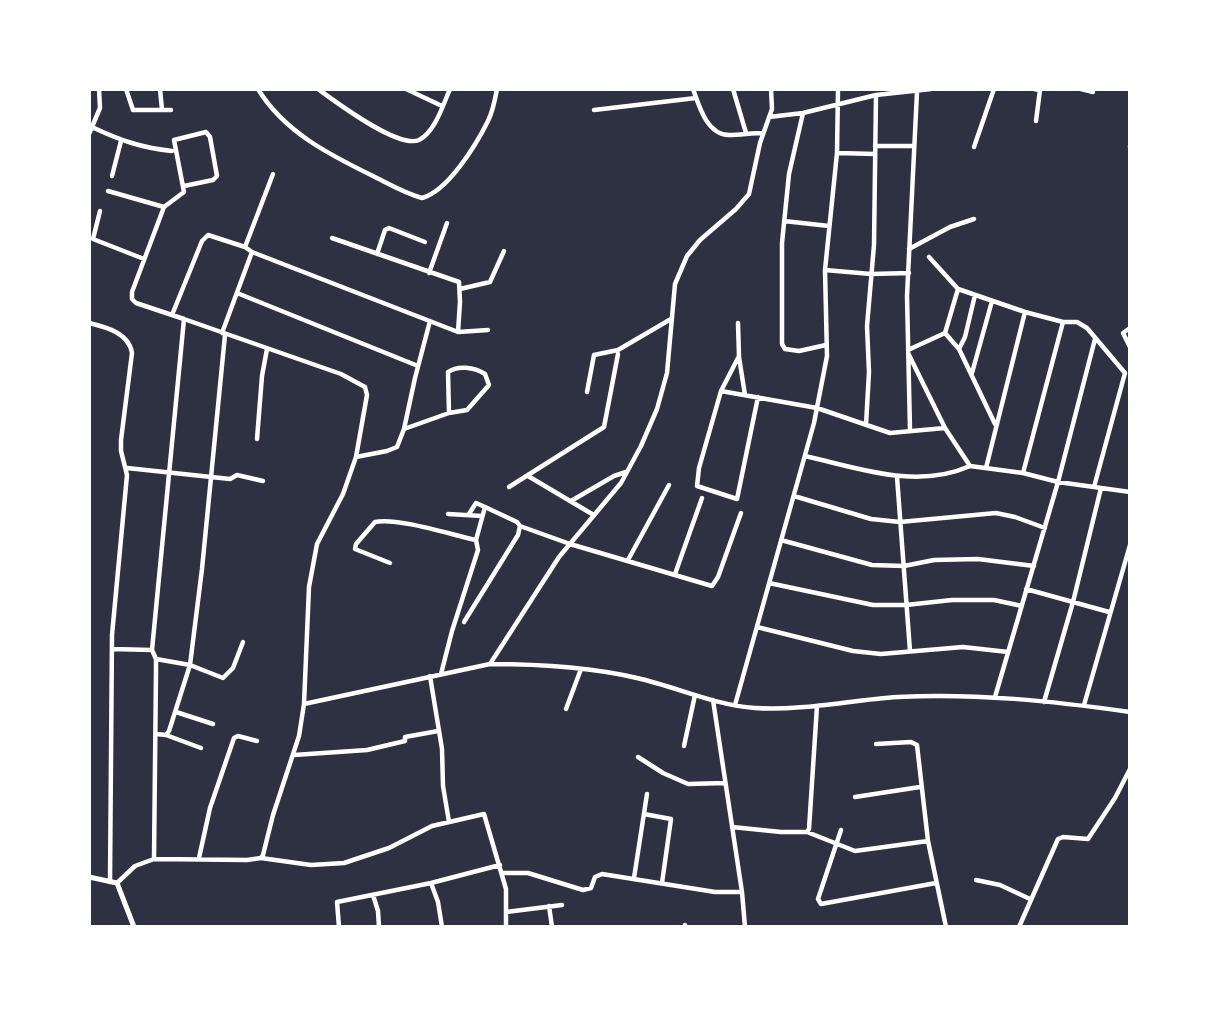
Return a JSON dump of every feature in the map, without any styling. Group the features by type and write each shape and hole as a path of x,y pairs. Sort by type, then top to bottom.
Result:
{"street":[{"path":"89,134 100,108 99,89"},
{"path":"126,89 134,110 171,110"},
{"path":"160,89 162,110"},
{"path":"258,89 274,110 300,135 341,161 422,198 429,196 455,173 489,120 497,89"},
{"path":"318,89 390,136 411,142 421,139 432,129 450,89"},
{"path":"406,89 442,106"},
{"path":"693,89 704,116 713,128 726,135 763,132"},
{"path":"733,89 746,132"},
{"path":"490,664 570,544 621,483 657,410 667,373 676,284 687,256 700,240 749,194 769,117 771,89"},
{"path":"735,705 805,456 827,356 825,270 837,153 838,89"},
{"path":"769,117 803,113 876,95 931,89"},
{"path":"974,147 994,89"},
{"path":"1034,89 1040,90 1036,121"},
{"path":"1081,89 1093,92"},
{"path":"910,430 907,296 917,92"},
{"path":"866,425 876,95"},
{"path":"594,110 696,98"},
{"path":"803,113 789,174 784,221 782,344 785,349 791,351 826,345"},
{"path":"92,127 121,141 144,148 172,151"},
{"path":"184,186 213,180 217,176 210,137 206,132 174,140 184,186 182,195 164,208 132,292 132,299 146,307 341,374 365,387 367,396 356,457 343,494 322,531 313,562 304,704 294,755 261,858"},
{"path":"112,176 121,141"},
{"path":"875,146 914,146"},
{"path":"837,153 875,154"},
{"path":"245,247 272,174"},
{"path":"108,191 164,208"},
{"path":"100,211 93,239 144,259"},
{"path":"909,249 950,227 974,219"},
{"path":"784,221 829,226"},
{"path":"429,272 447,223"},
{"path":"377,254 388,228 425,242"},
{"path":"172,315 205,236 212,236 458,331 488,330"},
{"path":"332,238 458,282 458,331"},
{"path":"460,289 490,282 504,251"},
{"path":"166,735 190,665 202,569 223,334 252,252"},
{"path":"929,257 958,289 1026,312 1082,325 1125,373 1094,487"},
{"path":"825,270 871,274 909,273"},
{"path":"908,352 945,333 958,289"},
{"path":"237,293 418,366"},
{"path":"959,349 965,338 975,295"},
{"path":"972,373 992,301"},
{"path":"986,468 1026,312"},
{"path":"587,392 594,355 618,350 671,318"},
{"path":"154,859 156,659 152,650 184,319"},
{"path":"356,457 397,447 404,429 430,321"},
{"path":"1023,473 1063,321"},
{"path":"89,323 124,336 131,347 121,440 121,451 127,468 112,649 110,881"},
{"path":"738,323 739,357 745,395"},
{"path":"1130,328 1123,333 1130,347"},
{"path":"945,333 959,349 996,425"},
{"path":"995,697 1058,482 1095,340"},
{"path":"257,439 267,349"},
{"path":"908,352 945,428 970,466"},
{"path":"509,487 604,427 618,354"},
{"path":"739,357 720,391 696,484 734,500 738,497 758,397"},
{"path":"404,429 449,413 467,410 489,385 485,374 477,369 459,367 448,372 449,413"},
{"path":"720,391 817,408 890,433 945,428"},
{"path":"805,456 897,477 955,473 970,466 1023,473 1058,482 1130,491"},
{"path":"127,468 209,478 232,479 237,475 263,481"},
{"path":"571,501 627,471"},
{"path":"528,476 556,495 593,514"},
{"path":"897,477 910,651"},
{"path":"628,559 669,485"},
{"path":"1044,702 1073,602 1101,488"},
{"path":"793,496 871,519 900,522 996,513 1045,528"},
{"path":"675,574 702,498"},
{"path":"469,514 476,503 517,522 520,526 570,544 712,586 718,577 741,513"},
{"path":"441,674 478,550 476,540 485,507"},
{"path":"448,514 482,516"},
{"path":"390,563 355,550 356,544 372,523 378,520 476,540"},
{"path":"464,622 518,535 520,526"},
{"path":"781,540 872,565 904,566 934,560 978,559 1034,566"},
{"path":"1084,706 1130,545"},
{"path":"769,583 873,605 906,606 952,600 994,600 1022,606"},
{"path":"1026,589 1109,612"},
{"path":"757,627 853,651 881,654 963,647 1008,652"},
{"path":"156,659 190,665 223,678 233,668 243,642"},
{"path":"112,649 152,650"},
{"path":"304,704 490,664 581,669 635,677 713,700 767,708 817,706 897,697 995,697 1130,712"},
{"path":"566,709 581,669"},
{"path":"430,676 449,822"},
{"path":"684,746 695,695"},
{"path":"713,700 745,927"},
{"path":"807,832 817,706"},
{"path":"176,712 213,724"},
{"path":"294,755 374,749 405,741 405,737 415,733 438,731"},
{"path":"156,734 201,748"},
{"path":"199,858 210,808 234,738 238,736 257,741"},
{"path":"876,744 911,742 917,745 928,841 946,927"},
{"path":"638,757 663,773 688,784 725,783"},
{"path":"1019,927 1058,839 1063,836 1088,839 1130,769"},
{"path":"855,797 920,787"},
{"path":"635,878 647,794"},
{"path":"644,814 671,819 662,883"},
{"path":"117,883 135,866 154,859 261,858 312,864 344,863 389,848 419,832 449,822 485,815 506,889 506,927"},
{"path":"732,827 807,832 855,851 928,841"},
{"path":"841,830 818,899 821,904 936,883"},
{"path":"339,927 337,902 431,883 500,865"},
{"path":"502,873 528,873 589,889 596,877 602,874 715,892 742,892"},
{"path":"89,877 117,883"},
{"path":"976,880 1000,885 1030,899"},
{"path":"117,883 134,927"},
{"path":"431,883 438,902 442,927"},
{"path":"373,895 379,927"},
{"path":"506,912 562,905"},
{"path":"549,906 552,927"}]}
